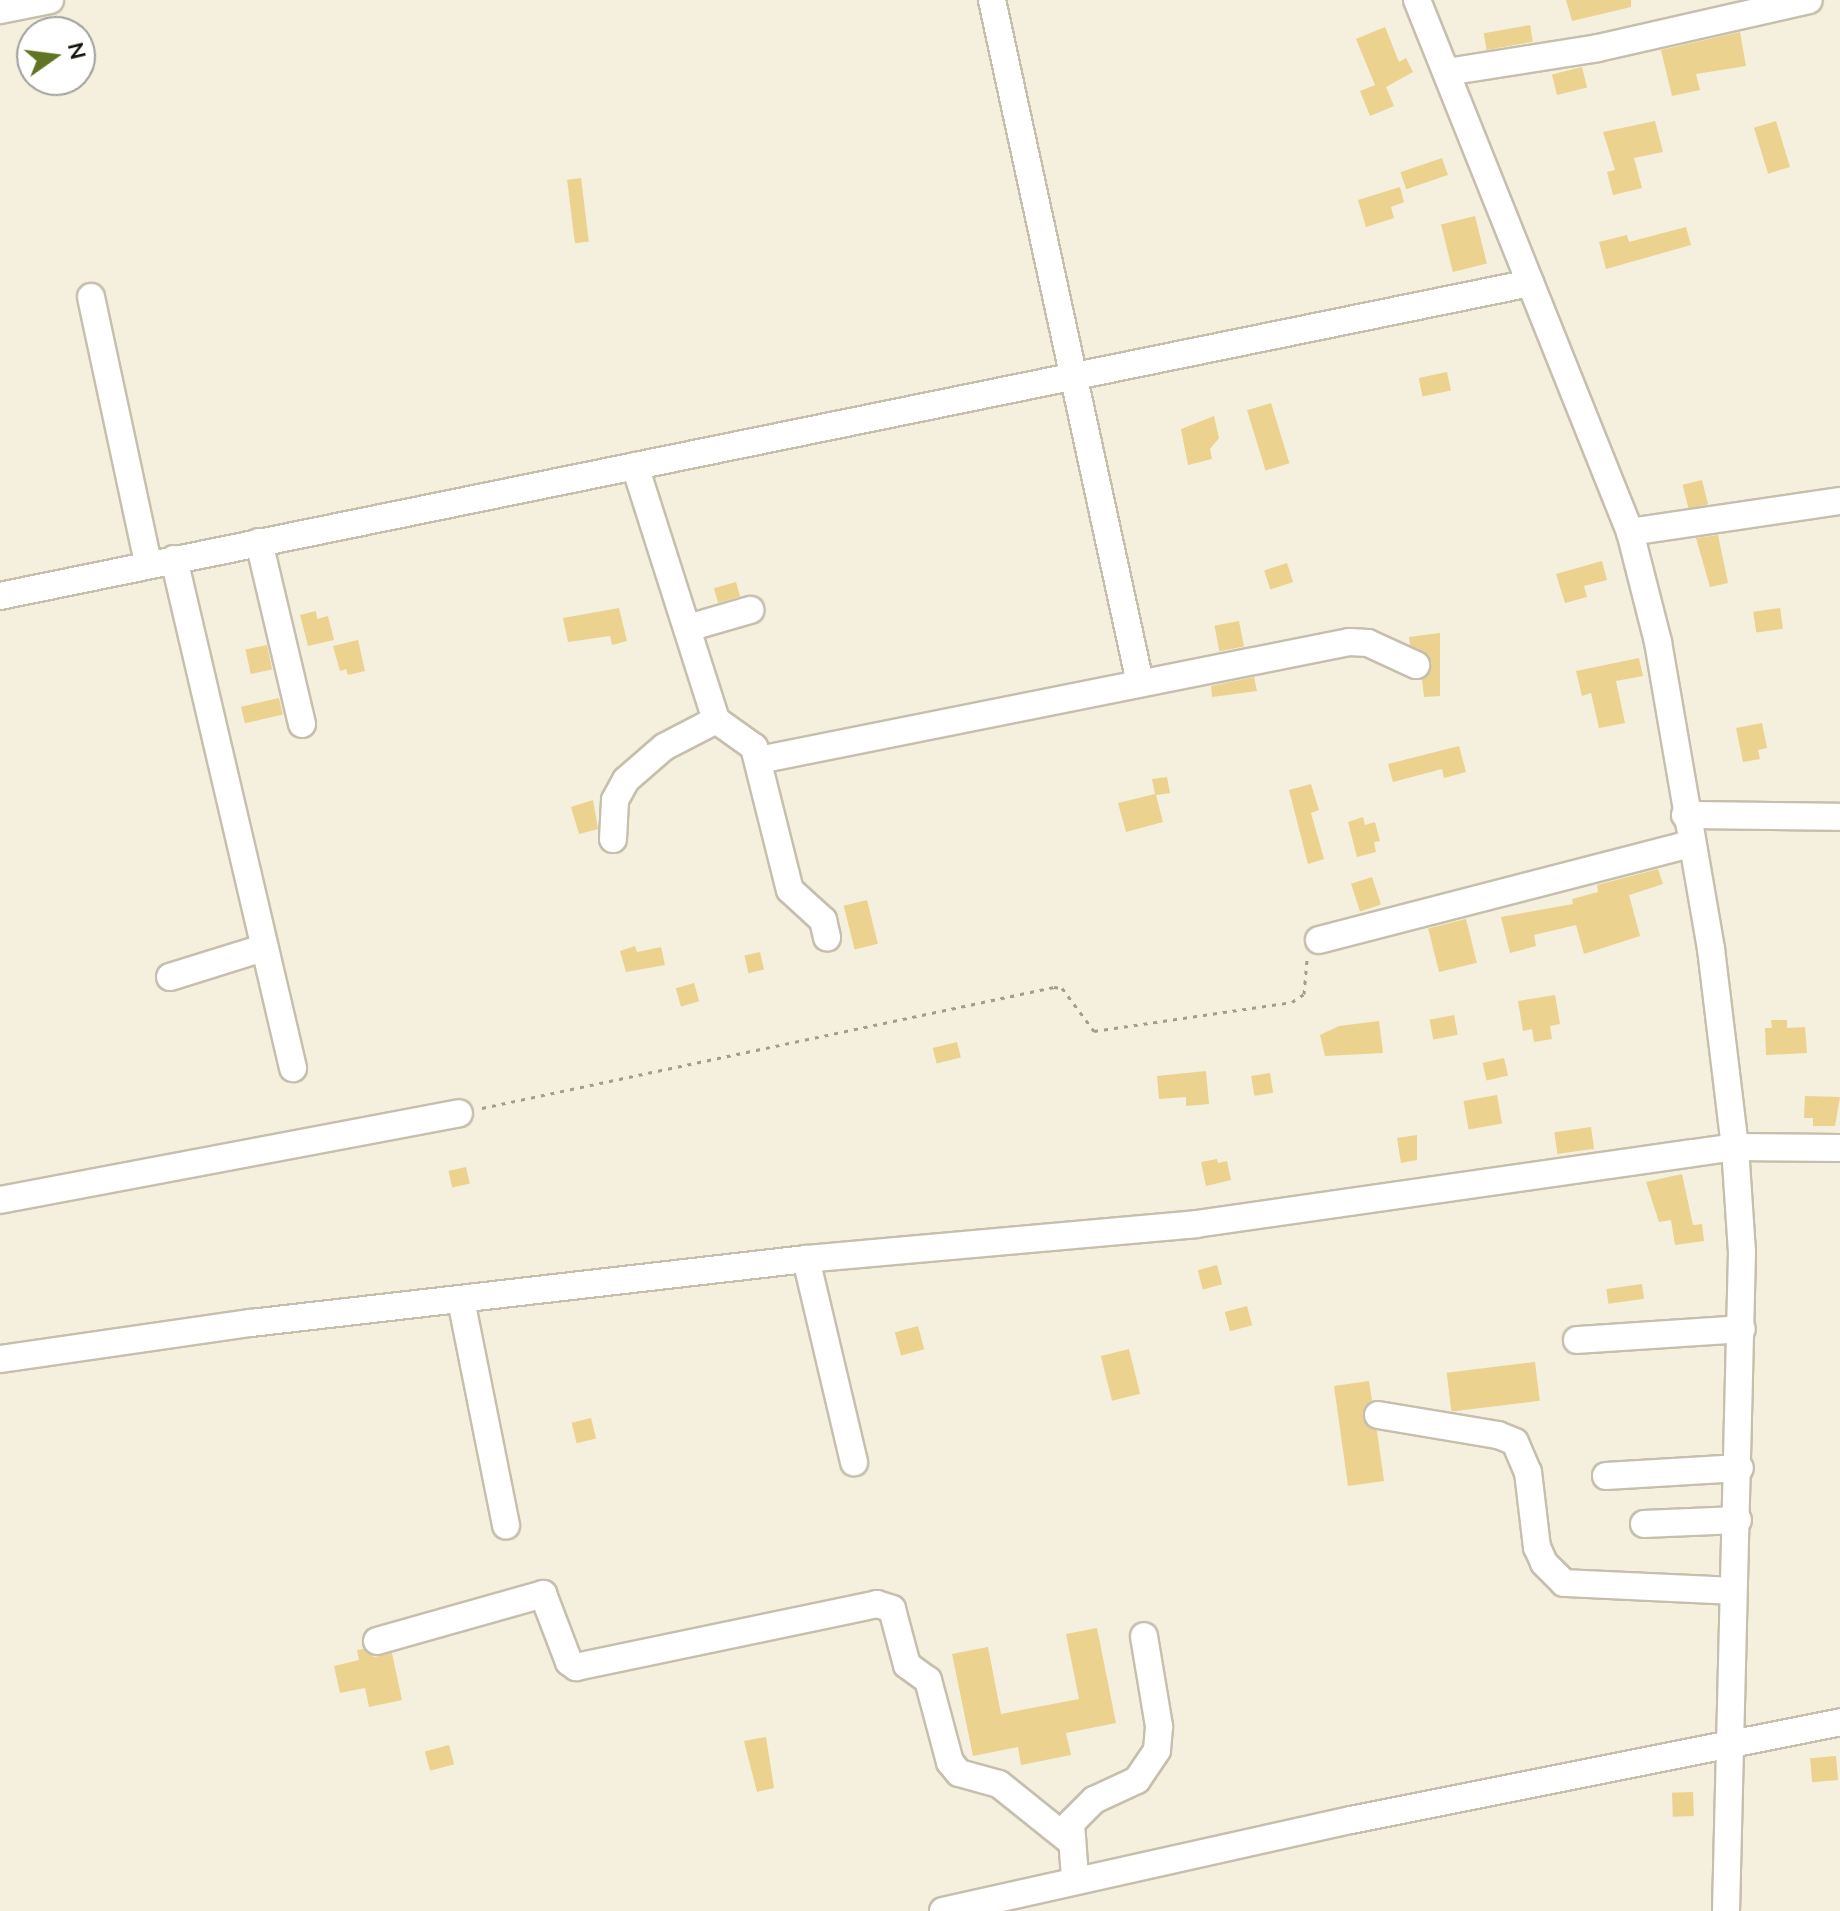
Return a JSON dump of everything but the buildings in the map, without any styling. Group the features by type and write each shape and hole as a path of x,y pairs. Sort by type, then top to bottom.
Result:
{"street":[{"path":"0,10 50,0"},
{"path":"992,0 1140,683"},
{"path":"1417,0 1630,532 1658,642 1723,1027 1735,1147 1742,1329 1726,1911"},
{"path":"1447,72 1598,48 1809,0"},
{"path":"0,596 1530,283"},
{"path":"91,297 293,1068"},
{"path":"635,466 716,720 746,739 759,760 790,890 823,920 827,938"},
{"path":"1630,532 1840,501"},
{"path":"259,542 302,724"},
{"path":"688,628 750,610"},
{"path":"759,760 1349,642 1368,643 1416,665"},
{"path":"613,839 615,800 626,780 664,747 716,720"},
{"path":"1685,815 1840,817"},
{"path":"1319,940 1691,844"},
{"path":"170,977 263,948"},
{"path":"0,1200 459,1113"},
{"path":"0,1359 251,1323 806,1259 1196,1224 1735,1147 1840,1148"},
{"path":"806,1259 854,1462"},
{"path":"461,1300 506,1526"},
{"path":"1577,1340 1742,1329"},
{"path":"1378,1415 1498,1435 1515,1442 1528,1472 1537,1547 1544,1563 1564,1583 1733,1591"},
{"path":"1606,1476 1740,1468"},
{"path":"1644,1524 1738,1520"},
{"path":"377,1641 543,1594 569,1662 576,1667 877,1604 892,1609 907,1665 928,1680 950,1762 959,1773 999,1784 1069,1840"},
{"path":"1075,1878 1069,1840 1081,1809 1137,1780 1157,1750 1159,1726 1144,1636"},
{"path":"943,1911 1075,1878 1732,1740 1840,1722"}],"path":[{"path":"459,1113 1054,987 1062,988 1094,1031 1292,1002 1304,994 1308,953 1319,940"}]}
